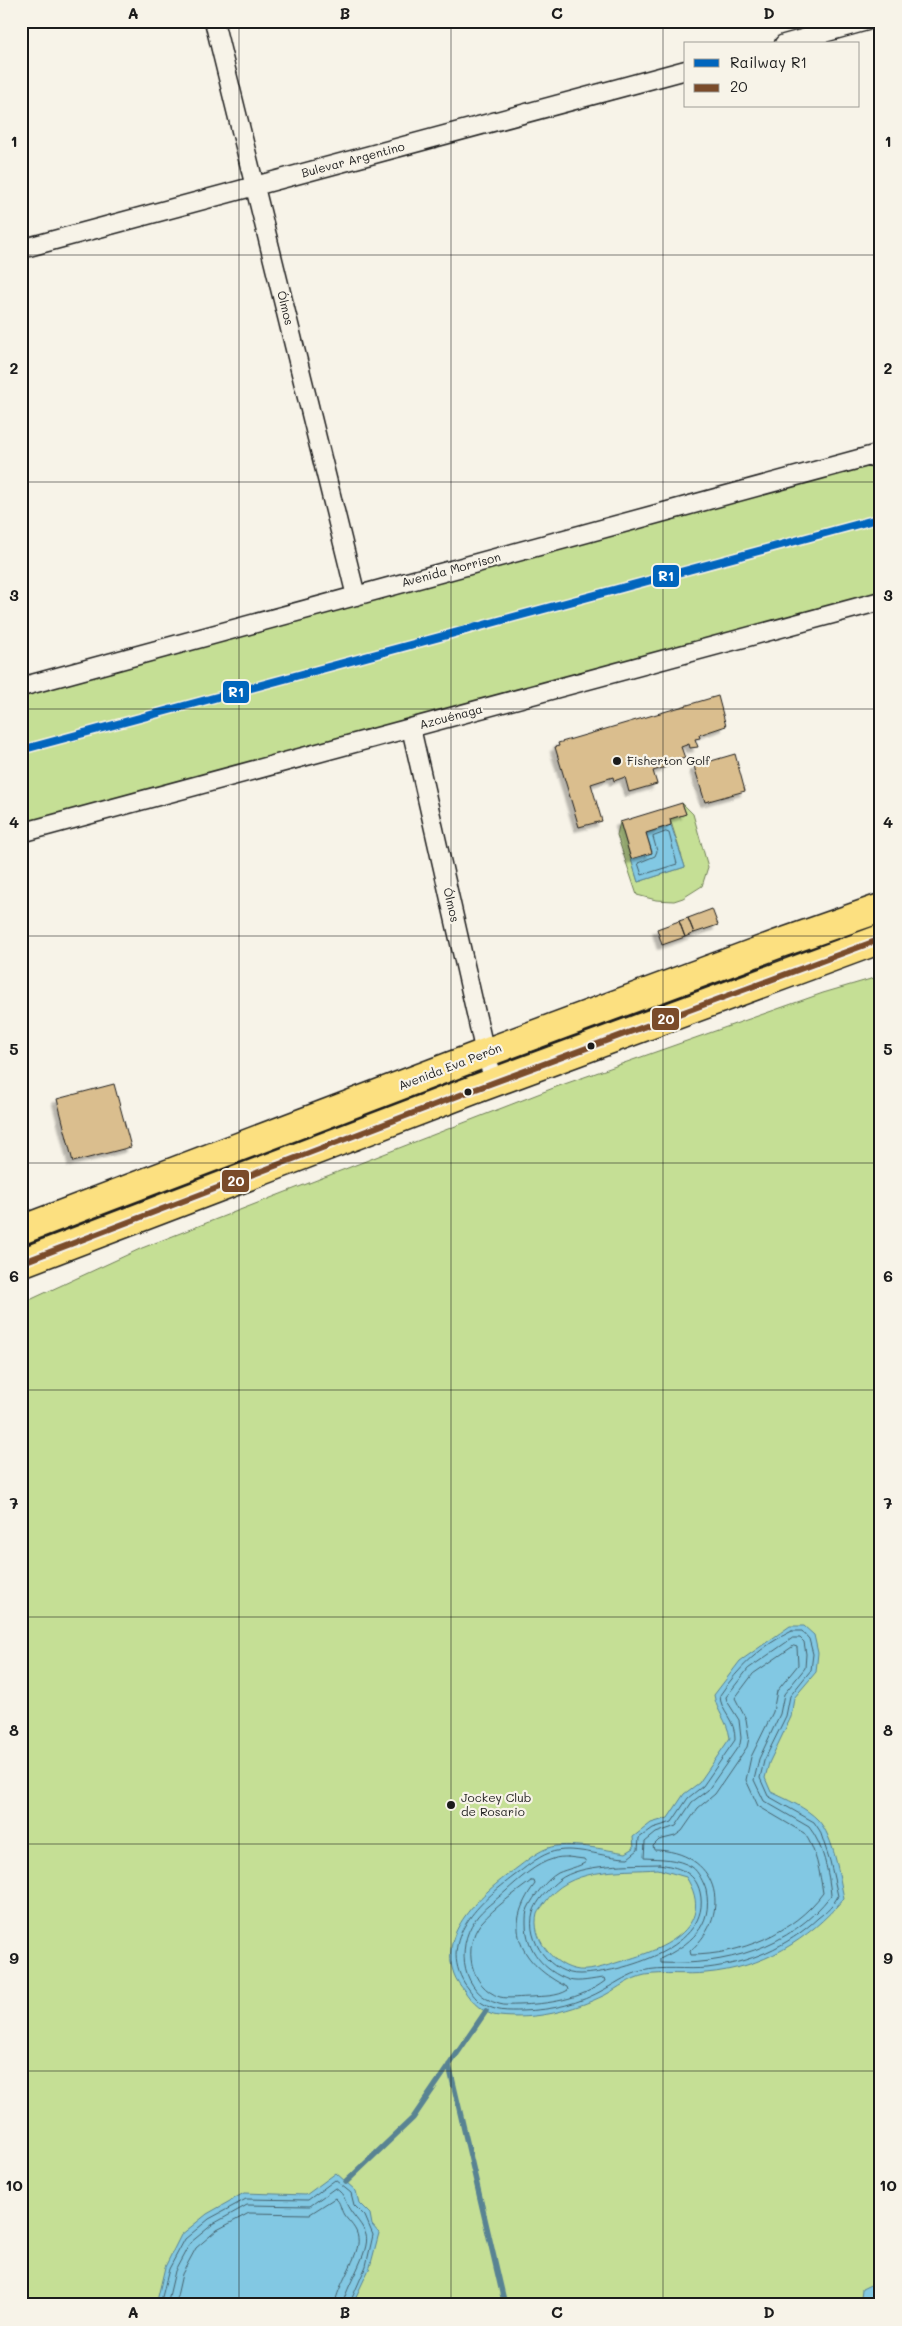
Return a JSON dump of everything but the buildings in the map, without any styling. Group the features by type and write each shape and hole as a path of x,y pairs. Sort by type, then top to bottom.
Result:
{"main road":[{"name":"Avenida Eva Perón","path":"21,1230 485,1053 795,937 881,908"},
{"path":"21,1263 495,1082 881,939"}],"street":[{"name":"Ólmos","path":"214,21 356,596"},
{"path":"791,42 867,21"},
{"name":"Bulevar Argentino","path":"21,249 684,71"},
{"name":"Avenida Morrison","path":"21,687 881,453"},
{"name":"Azcuénaga","path":"21,833 881,601"},
{"name":"Ólmos","path":"411,728 485,1053 495,1082"}],"green space":[{"path":"881,453 881,601 21,833 21,687"},
{"path":"682,803 693,814 708,867 702,886 683,898 674,901 656,900 637,895 617,835 620,822 638,882 685,867 670,819 686,814"},
{"name":"Jockey Club de Rosario","path":"881,976 881,2305 21,2305 21,1304 142,1248 556,1087 823,993"}],"water":[{"path":"671,825 685,867 638,882 631,859 652,852 646,833"},
{"path":"790,1626 804,1626 814,1635 818,1653 816,1672 794,1698 791,1717 769,1763 765,1778 771,1792 796,1804 818,1820 824,1827 832,1846 844,1898 815,1927 799,1939 782,1950 746,1965 706,1973 645,1975 634,1978 592,2001 554,2013 527,2017 499,2016 479,2007 470,1999 457,1980 451,1959 452,1944 457,1929 465,1916 487,1892 528,1859 543,1850 565,1845 626,1853 634,1848 633,1837 651,1823 668,1818 684,1794 699,1783 730,1738 714,1695 740,1661","holes":["658,1869 686,1877 694,1895 695,1911 690,1924 680,1935 651,1951 591,1970 579,1970 558,1962 540,1940 536,1923 538,1913 554,1892 567,1883 595,1873 627,1870"]},
{"path":"336,2173 356,2191 359,2203 370,2214 372,2225 379,2233 370,2267 352,2305 145,2305 157,2301 165,2267 181,2235 207,2214 244,2193 306,2195"},
{"path":"881,2280 881,2305 860,2305 862,2289"}],"waterway":[{"path":"346,2182 413,2118 486,2011"},
{"path":"449,2065 505,2305"}],"rail line":[{"name":"R1","path":"21,750 881,518"}],"transit line":[{"name":"20","path":"21,1263 476,1089 881,939"}],"place":[{"name":"Fisherton Golf","path":"617,761"},
{"name":"Jockey Club de Rosario","path":"451,1805"}]}
